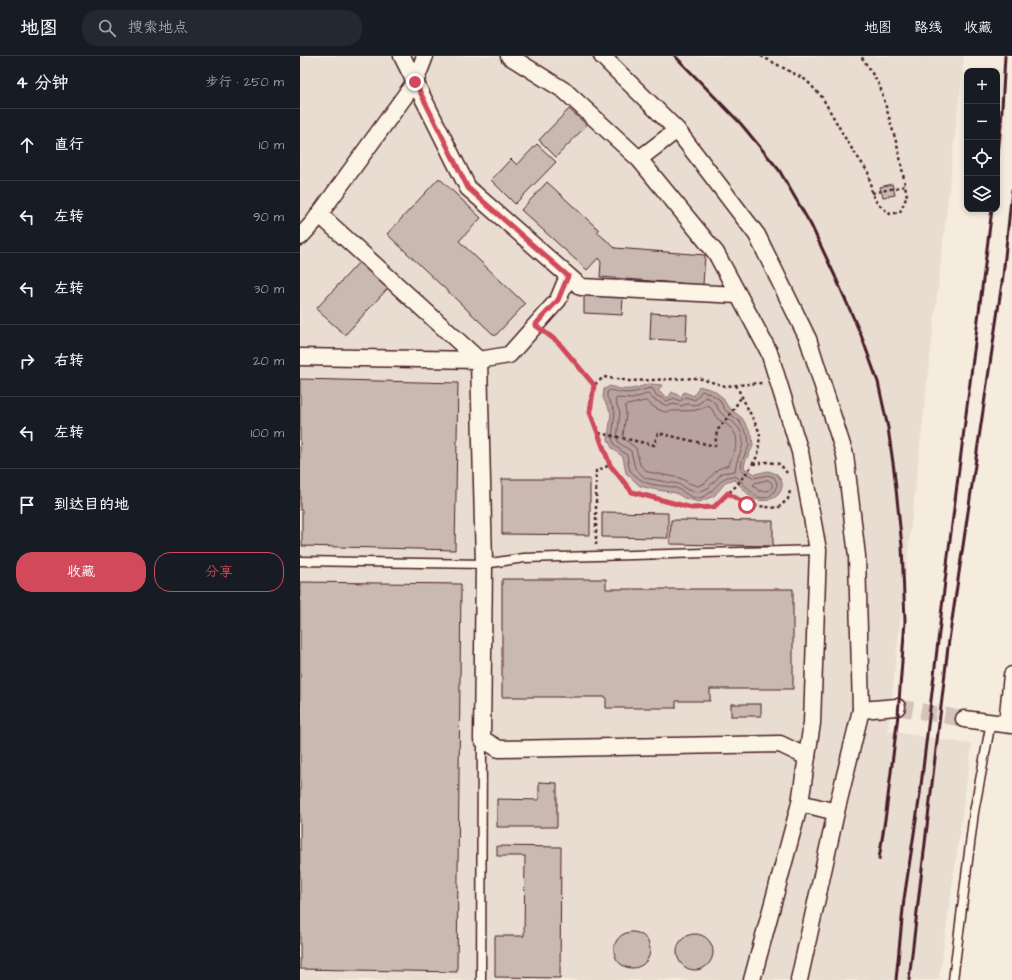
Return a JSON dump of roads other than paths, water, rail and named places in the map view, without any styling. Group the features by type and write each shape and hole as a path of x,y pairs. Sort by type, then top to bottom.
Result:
{"street":[{"path":"402,56 468,188 581,287 738,295"},
{"path":"300,237 319,214 415,82 426,56"},
{"path":"509,56 565,91 639,159 716,253 768,352 800,452 818,550 812,723 800,803 752,980"},
{"path":"602,56 677,130 757,235 808,338 845,455 857,556 861,710 836,812 799,980"},
{"path":"639,159 677,130"},
{"path":"319,214 479,360 484,564 482,739 499,749 780,744 807,757"},
{"path":"300,357 479,360 509,355 558,300 568,276"},
{"path":"964,719 1009,724 1012,675"},
{"path":"861,710 896,707"},
{"path":"800,803 836,812"}],"lane":[{"path":"300,561 484,564 524,558 818,550"},
{"path":"953,980 974,812 991,722"},
{"path":"481,980 482,739"}],"water":[{"path":"649,384 662,385 658,391 668,398 672,392 681,397 684,392 694,396 699,386 713,390 722,397 728,407 742,418 752,435 753,446 745,462 744,468 755,474 768,471 777,474 782,482 782,487 778,495 765,501 755,499 735,480 727,481 714,496 699,502 684,498 676,493 640,486 626,473 623,457 612,448 608,439 611,413 603,398 604,389 610,386 621,389 630,389"}],"tunnel":[{"path":"897,707 964,719"}],"railway":[{"path":"675,56 741,124 779,170 811,225 835,276 861,335 878,382 888,428 894,470 902,546 905,621 898,715 879,859"},
{"path":"999,140 1005,56"},
{"path":"909,980 948,647 1003,276 1012,190"},
{"path":"896,980 904,899 920,794 948,556 992,212"}]}
